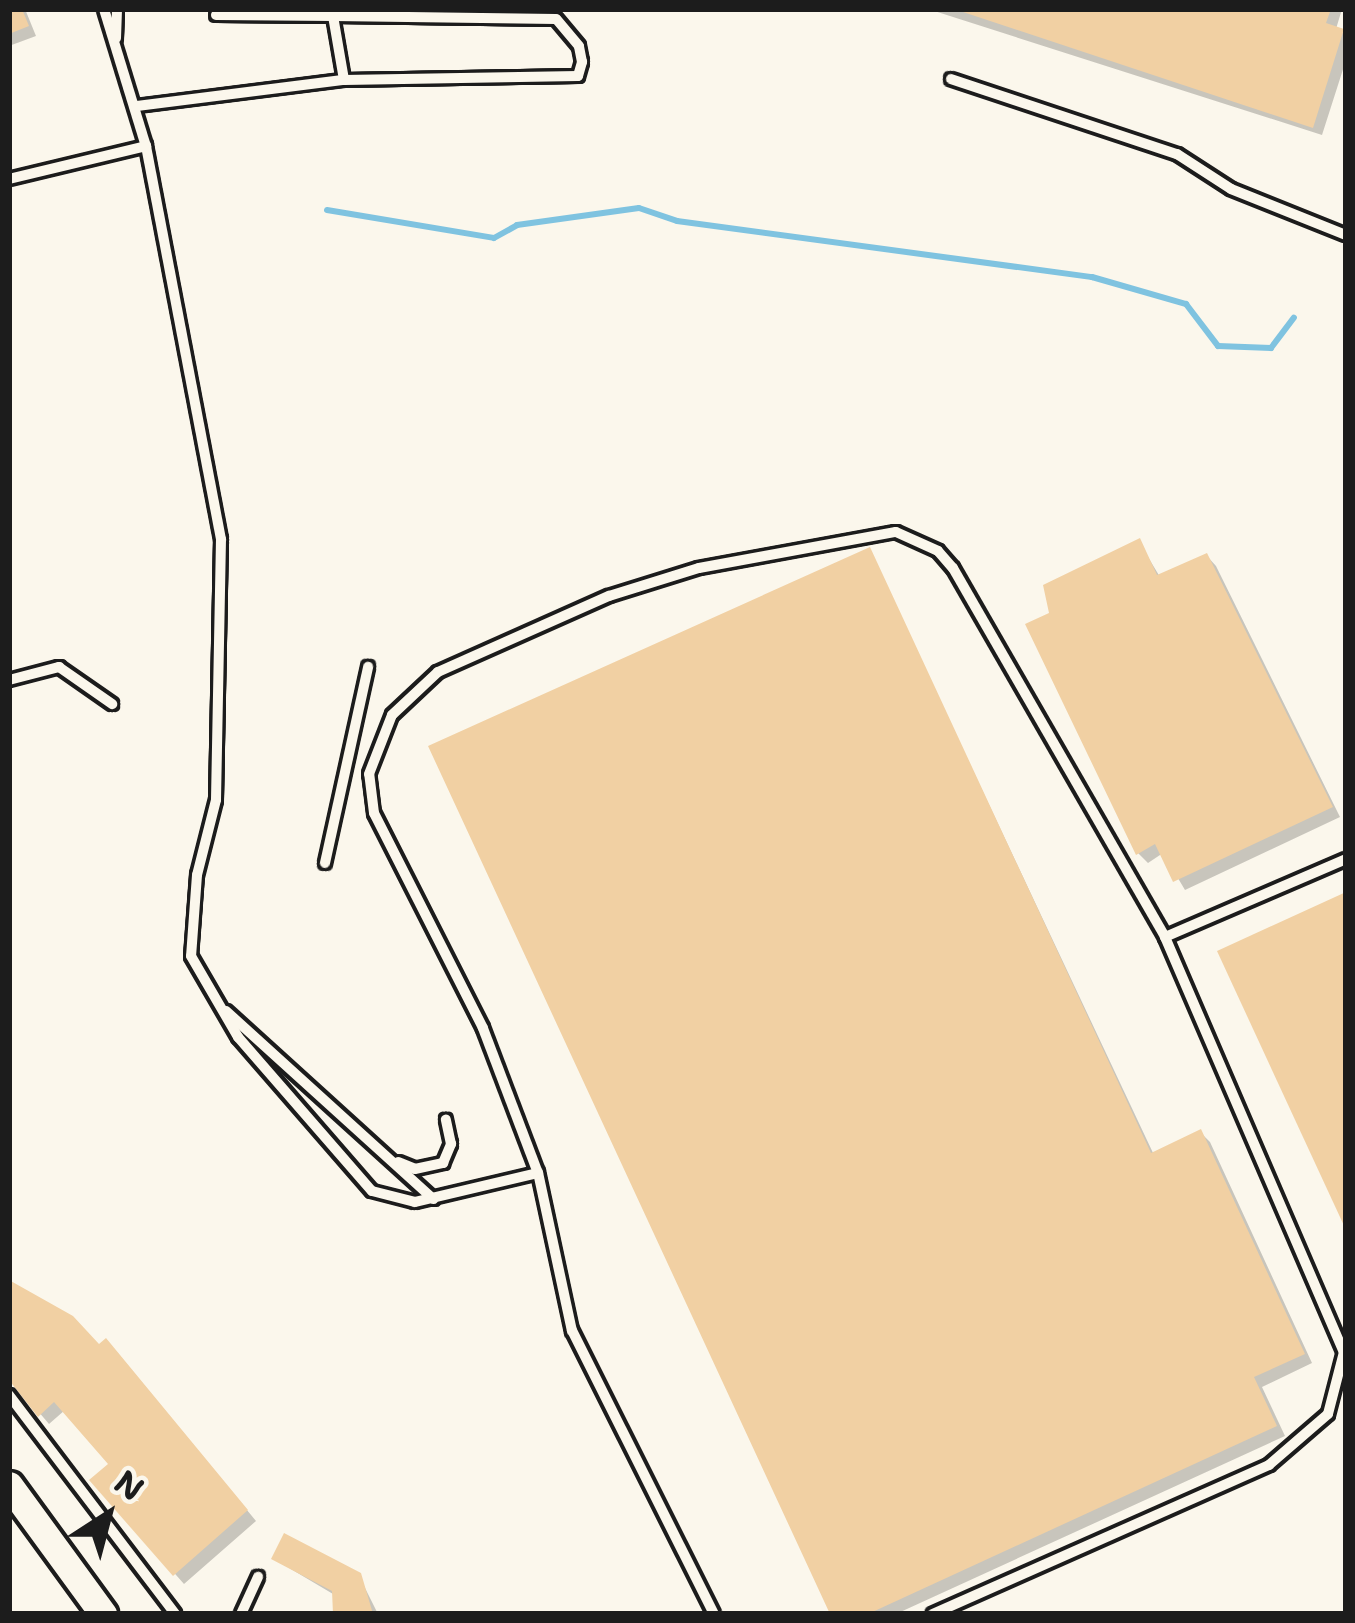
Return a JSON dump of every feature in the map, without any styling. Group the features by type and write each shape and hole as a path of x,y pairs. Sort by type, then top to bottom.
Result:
{"street":[{"path":"9,1485 103,1614"}],"lane":[{"path":"104,9 146,146 220,538 216,800 190,922 191,956 210,997 372,1191 399,1204 538,1173"},
{"path":"116,54 117,9"},
{"path":"137,106 344,80 578,76 582,62 579,46 556,19 216,15"},
{"path":"333,16 344,80"},
{"path":"951,79 1177,154 1231,189 1346,235"},
{"path":"9,179 146,146"},
{"path":"714,1614 572,1331 538,1173 483,1028 374,813 369,774 392,715 438,672 609,596 698,568 896,532 938,551 1166,938 1344,1352 1341,1388 1306,1440 1269,1465 933,1614"},
{"path":"9,680 59,667 112,704"},
{"path":"325,862 368,667"},
{"path":"1166,938 1346,859"},
{"path":"210,997 433,1199"},
{"path":"394,1160 415,1168 443,1163 451,1144 446,1120"},
{"path":"9,1394 175,1614"},
{"path":"241,1614 258,1577"}],"building":[{"path":"9,9 22,9 29,26 9,34"},
{"path":"954,9 1331,9 1326,23 1344,29 1313,128"},
{"path":"1140,538 1157,575 1207,553 1333,807 1173,882 1155,844 1136,855 1025,624 1049,613 1043,585"},
{"path":"870,547 1151,1153 1201,1129 1305,1354 1254,1377 1277,1426 868,1614 830,1614 428,746"},
{"path":"1346,892 1346,1230 1217,951"},
{"path":"9,1280 73,1316 99,1344 106,1338 248,1510 173,1576 89,1480 108,1464 54,1402 38,1417 9,1380"},
{"path":"284,1533 361,1573 373,1614 333,1614 332,1591 271,1559"}],"waterway":[{"path":"327,210 494,238 517,225 639,208 677,221 1092,277 1186,304 1218,346 1271,348 1294,318"}]}
